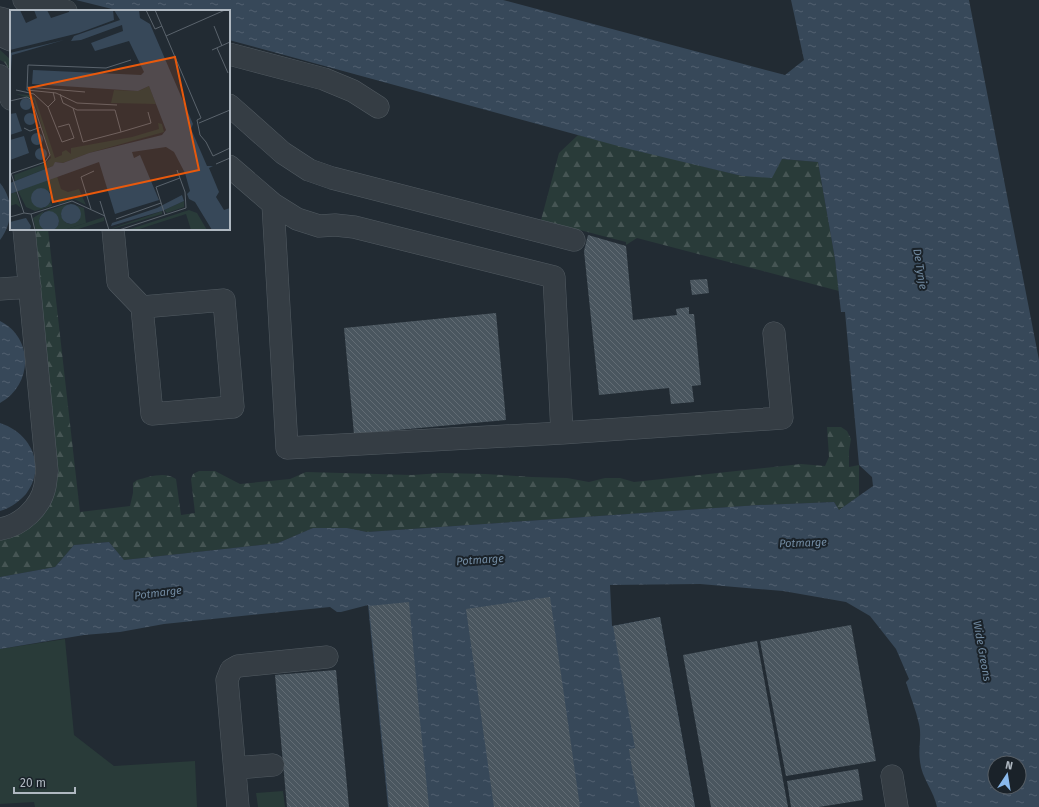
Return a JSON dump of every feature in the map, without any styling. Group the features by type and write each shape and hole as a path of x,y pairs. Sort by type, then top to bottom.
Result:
{"lane":[{"path":"24,0 62,10"},
{"path":"230,54 324,79 353,91 378,107"},
{"path":"0,76 7,84 10,95"},
{"path":"230,106 283,153 309,170 332,178 574,240"},
{"path":"230,167 273,204 297,218 319,226 335,225 354,227 554,277 562,434"},
{"path":"273,204 287,448 562,434 782,418 774,333"},
{"path":"0,529 21,521 36,508 45,487 47,470 24,230"},
{"path":"113,230 118,282 142,307 152,414 233,407 224,300 142,307"},
{"path":"0,289 30,287"},
{"path":"238,807 227,680 231,670 238,666 327,657"},
{"path":"235,768 273,765"},
{"path":"892,776 897,807"}],"green space":[{"path":"0,50 10,59 10,71 4,62 0,60"},
{"path":"578,135 742,176 781,159 818,162 839,291 637,238 626,245 626,242 541,220 559,153"},
{"path":"32,230 48,230 80,512 130,506 133,493 133,483 137,480 152,476 167,475 176,479 181,515 195,513 191,479 193,474 199,471 215,471 240,484 290,479 306,472 412,475 441,473 485,474 567,478 589,482 605,478 620,478 634,482 801,464 825,466 829,457 827,427 841,427 847,431 851,439 849,467 859,465 859,496 839,510 834,502 759,505 367,532 347,528 313,528 278,543 124,560 109,542 74,545 55,567 0,577 0,539 36,521 50,506 55,473"},
{"path":"65,639 74,735 114,766 195,761 197,807 35,807 34,802 0,804 0,649"},
{"path":"283,791 285,807 258,807 256,793"}],"water":[{"path":"76,0 503,0 785,75 804,60 791,0 969,0 1039,360 1039,807 937,807 921,767 919,724 906,682 909,679 896,649 870,616 846,602 783,591 700,584 610,585 612,626 660,617 695,807 388,807 368,605 341,612 337,612 330,607 164,624 120,632 84,635 0,649 0,577 55,567 74,545 109,542 124,560 278,543 313,528 347,528 367,532 759,505 834,502 839,510 873,486 872,477 859,465 845,312 841,312 835,259 818,162 782,159 772,178 742,176 629,149 230,40 230,10 116,10"},
{"path":"0,183 8,197 10,212 7,226 0,240"},
{"path":"0,321 11,329 19,338 24,350 25,362 19,385 11,395 0,403"},
{"path":"0,423 20,434 27,442 35,462 35,472 32,483 26,494 14,504 0,511"}],"building":[{"path":"588,235 626,246 633,320 677,315 676,309 689,307 689,314 694,314 701,385 692,386 694,402 671,404 669,388 599,395 584,251"},
{"path":"707,279 709,293 692,295 690,280"},
{"path":"496,313 506,420 354,434 344,328"},
{"path":"550,597 580,807 494,807 466,609"},
{"path":"409,602 429,807 389,807 369,606"},
{"path":"660,617 695,807 640,807 632,768 629,749 635,748 613,626"},
{"path":"851,625 876,761 786,776 760,641"},
{"path":"757,641 788,807 711,807 683,655"},
{"path":"336,670 349,807 287,807 275,675"},
{"path":"858,769 863,800 819,807 791,807 787,781"}],"water label":[{"name":"De Tynje","path":"920,269"},
{"name":"Potmarge","path":"803,543"},
{"name":"Potmarge","path":"480,560"},
{"name":"Potmarge","path":"158,593"},
{"name":"Wide Greons","path":"982,651"}]}
